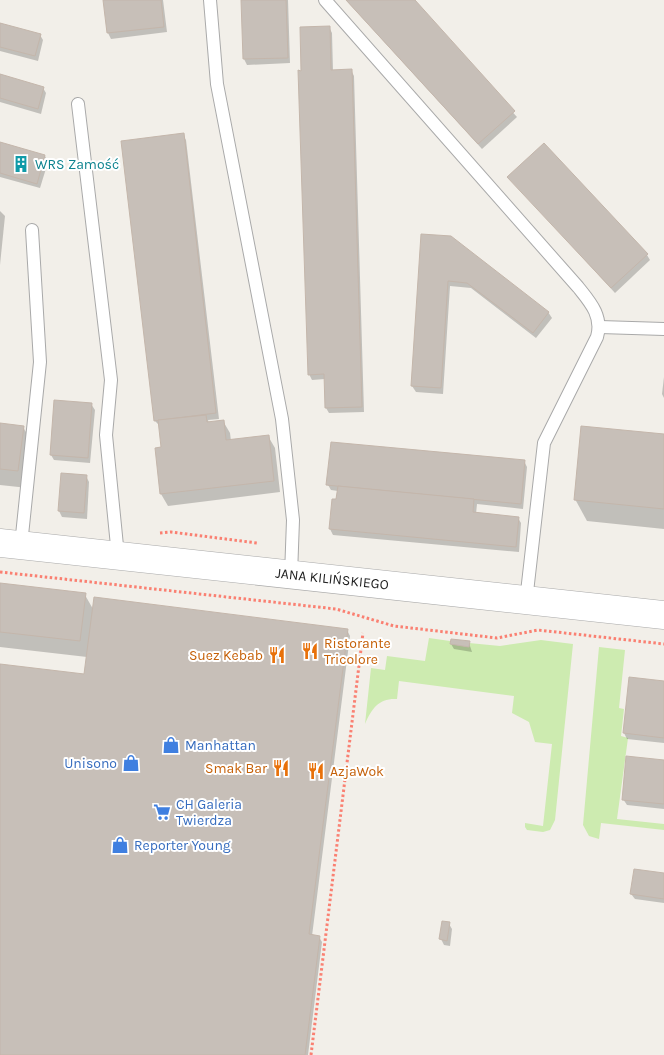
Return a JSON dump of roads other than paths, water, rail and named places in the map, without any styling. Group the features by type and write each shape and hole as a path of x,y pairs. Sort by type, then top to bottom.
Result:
{"street":[{"name":"JANA KILIŃSKIEGO","path":"10,544 664,615"}],"lane":[{"path":"210,0 217,84 282,419 293,520 291,575"},
{"path":"325,0 578,286 592,304 600,327 595,342 544,443 526,601"},
{"path":"78,104 111,380 106,435 118,556"},
{"path":"10,544 40,362 32,230"},
{"path":"600,327 664,329"}],"place":[{"name":"WRS Zamość","path":"21,164"},
{"name":"Ristorante Tricolore","path":"310,651"},
{"name":"Suez Kebab","path":"277,655"},
{"name":"Manhattan","path":"171,745"},
{"name":"Unisono","path":"131,763"},
{"name":"Smak Bar","path":"281,768"},
{"name":"AzjaWok","path":"316,771"},
{"name":"CH Galeria Twierdza","path":"162,812"},
{"name":"Reporter Young","path":"120,845"}]}
